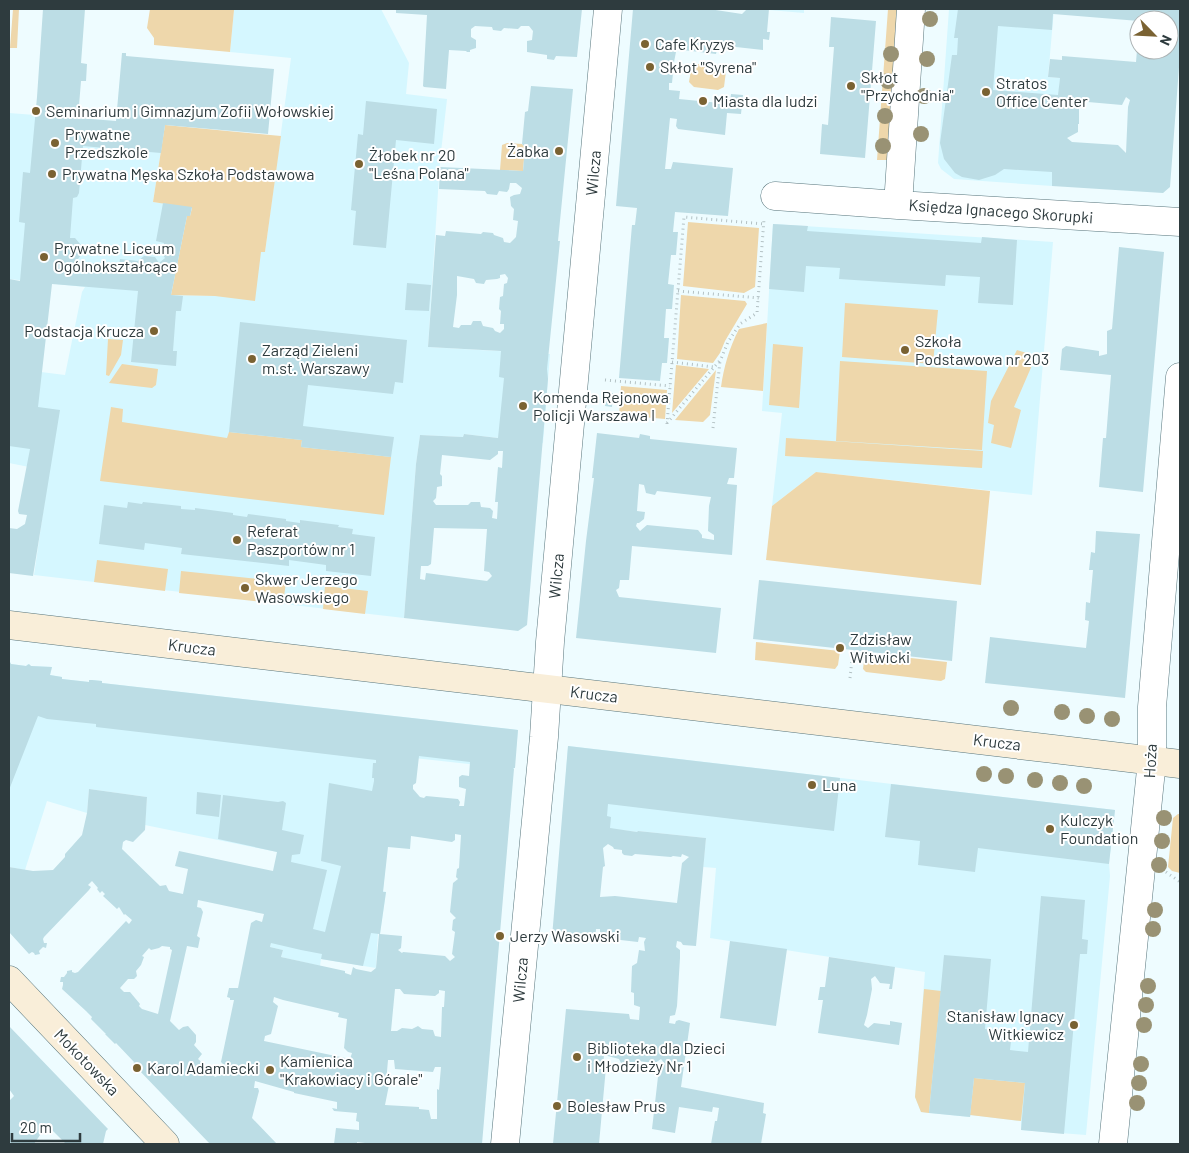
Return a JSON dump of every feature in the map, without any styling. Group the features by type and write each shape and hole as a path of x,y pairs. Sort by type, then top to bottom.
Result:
{"street":[{"name":"Wilcza","path":"506,1144 608,9"},
{"name":"Księdza Ignacego Skorupki","path":"911,9 898,205 1180,222"},
{"path":"768,213 898,205"},
{"name":"Hoża","path":"1113,1144 1152,760 1152,708 1180,377"},
{"name":"Krucza","path":"9,625 1180,764"},
{"name":"Mokotowska","path":"9,980 165,1144"}],"path":[{"path":"768,213 758,313 740,324 720,359 667,424 678,291 684,217 768,213"},
{"path":"678,291 758,298"},
{"path":"713,428 720,359"},
{"path":"672,362 714,367"},
{"path":"605,380 670,386"},
{"path":"850,678 853,650"},
{"path":"1166,872 1180,882"}],"shaded area":[{"path":"13,9 19,9 17,48 10,48"},
{"path":"150,9 234,10 230,52 154,45 154,38 147,28"},
{"path":"234,9 381,9 409,63 406,94 447,99 440,161 428,347 550,354 543,443 464,434 463,437 420,435 404,618 34,575 49,471 9,463 9,368 65,375 82,292 85,287 9,279 9,113 165,125 153,202 192,207 190,216 187,216 171,295 215,296 261,252 265,252 291,58 230,52"},
{"path":"804,9 804,13 769,10"},
{"path":"888,9 898,9 888,160 877,160"},
{"name":"Stratos Office Center","path":"949,9 1054,9 1048,77 1060,78 1052,186 954,179 941,169 938,163"},
{"path":"692,64 723,67 726,71 724,87 718,90 694,87 689,82"},
{"path":"165,125 281,136 265,252 261,252 255,301 215,296 171,295 187,216 190,216 192,208 153,202"},
{"path":"507,143 522,144 525,147 523,171 500,170 502,145"},
{"path":"688,222 759,228 755,287 744,293 683,286"},
{"name":"Szkoła Podstawowa nr 203","path":"773,224 1053,242 1032,495 816,472 772,506 782,413 762,411"},
{"path":"681,295 745,301 747,304 713,363 677,359"},
{"path":"845,303 938,310 933,364 842,357"},
{"path":"767,323 763,391 721,387 727,358 739,329"},
{"path":"108,339 123,340 121,355 109,376 106,375"},
{"path":"773,344 803,347 799,408 769,405"},
{"path":"1017,350 1036,356 1014,407 1021,410 1011,448 991,443 994,425 988,423 991,401"},
{"path":"840,361 987,371 982,450 836,441"},
{"path":"122,364 158,369 156,385 152,388 109,383"},
{"path":"676,365 709,369 672,413"},
{"path":"716,370 710,415 703,422 675,420"},
{"path":"621,386 667,390 665,419 619,415"},
{"path":"111,407 123,409 122,422 227,438 229,432 302,440 301,447 391,457 384,515 100,481"},
{"path":"786,438 983,451 982,468 785,456"},
{"path":"816,472 990,491 981,585 766,560 772,506"},
{"path":"97,560 168,569 165,591 94,582"},
{"path":"181,571 286,582 283,604 179,593"},
{"path":"325,586 368,591 365,614 323,609"},
{"path":"756,642 840,651 838,665 835,669 755,660"},
{"path":"865,653 947,662 945,679 941,681 866,672 863,669"},
{"path":"9,662 26,666 28,664 31,666 52,667 50,675 62,677 62,679 89,682 89,680 102,681 102,683 518,730 514,769 396,756 383,891 386,892 380,934 378,934 376,968 321,959 320,966 281,957 283,950 270,947 292,855 145,825 147,797 89,789 87,813 47,801 25,870 9,867"},
{"path":"568,746 1115,810 1086,1135 1021,1130 1021,1121 921,1112 915,1097 925,972 710,938 716,868 703,867 706,838 562,823"},
{"path":"1180,814 1180,873 1172,871 1168,867 1173,818"},
{"path":"924,989 941,991 929,1113 921,1112 915,1097"},
{"path":"974,1078 1025,1083 1021,1121 970,1115"}],"building":[{"path":"43,9 85,9 81,63 87,64 86,81 81,81 78,118 116,121 122,53 126,53 126,56 274,69 268,134 165,125 161,153 125,152 125,150 83,146 79,193 77,197 73,198 70,238 75,238 81,245 81,255 75,263 70,263 69,271 75,274 83,274 93,263 119,266 120,259 138,261 144,256 155,257 159,263 165,258 162,253 164,243 156,241 163,203 192,207 190,216 187,216 171,295 183,296 181,311 176,311 173,351 177,351 176,366 131,362 138,291 52,284 38,407 60,410 33,576 9,573 9,528 17,529 25,524 27,515 19,514 18,511 30,449 9,446 9,279 20,281 25,223 19,222 23,172 30,173"},
{"path":"396,9 582,9 577,57 556,56 554,60 547,59 547,55 527,52 527,41 532,40 533,31 529,26 521,26 518,29 504,28 501,31 493,30 492,27 475,26 471,29 471,37 476,40 476,48 470,50 470,52 449,50 446,89 424,87 427,15 396,13"},
{"path":"633,9 709,9 742,14 747,9 769,9 767,32 770,32 769,40 763,39 763,50 718,45 716,54 683,50 681,43 674,42 673,51 676,52 674,62 672,63 672,83 669,83 669,90 680,91 679,99 730,104 731,94 743,95 741,114 727,113 725,135 678,129 676,126 677,119 670,118 665,169 671,169 673,162 733,168 728,216 675,212 673,232 678,232 676,255 671,255 668,284 674,285 672,309 666,309 664,338 669,338 667,363 662,363 660,381 619,378 632,225 635,225 637,208 616,206"},
{"path":"958,9 1180,9 1180,54 1170,187 1163,193 1052,186 1052,172 1004,169 995,175 979,180 962,177 955,173 944,159 940,143 952,55 957,55 958,38 954,38","holes":["1129,10 1179,10 1179,60 1136,60 1136,62 1062,56 1062,60 1050,59 1048,77 1060,78 1058,95 993,90 998,26 1052,30 1053,14 1129,20","1126,97 1130,100 1126,153 1118,145 1072,142 1067,138 1078,132 1079,106 1072,103 1072,98 1088,102 1122,105"]},
{"name":"Skłot \"Przychodnia\"","path":"831,17 876,21 865,158 820,154 822,124 828,125 834,47 829,47"},
{"path":"531,86 573,89 547,369 548,379 527,625 518,631 404,618 420,435 463,437 464,434 498,438 504,378 499,377 501,351 428,347 436,235 445,236 446,231 481,234 483,232 493,233 503,238 504,242 510,243 516,237 518,221 513,220 514,209 511,206 510,197 520,194 522,188 516,183 510,183 507,192 499,191 497,195 487,194 485,191 439,189 440,167 523,171 525,147 522,144 525,112 528,111","holes":["505,274 508,278 507,283 504,284 503,296 500,297 499,309 501,311 500,324 504,324 504,329 500,333 493,328 483,326 481,321 473,321 471,325 461,325 459,328 453,327 457,276 474,279 476,283 484,284 486,280 497,279 500,278 500,275","498,451 503,451 502,468 498,467 495,502 498,502 497,519 492,518 493,511 490,508 481,507 480,502 471,502 468,505 436,505 433,501 436,498 437,487 442,486 442,476 440,474 442,455 490,460 498,454","434,528 487,529 484,571 489,572 492,576 487,581 426,573 425,580 420,579 421,566 431,564"]},
{"path":"366,101 437,109 434,144 396,140 386,248 353,245 356,211 351,210 358,134 363,135"},
{"path":"773,224 808,226 807,231 981,243 982,237 1017,240 1013,305 978,303 980,277 946,275 945,286 839,279 840,268 806,266 804,292 769,289"},
{"path":"1119,247 1164,252 1143,492 1099,487 1103,438 1106,438 1111,375 1060,370 1062,349 1066,346 1099,351 1099,356 1107,354 1107,331 1112,329"},
{"path":"407,283 431,285 429,311 405,310"},
{"path":"240,322 407,340 403,383 395,382 393,394 308,385 303,426 394,437 391,457 301,447 302,440 229,432"},
{"path":"606,393 613,393 612,407 605,406"},
{"path":"597,433 639,438 640,434 650,436 650,439 737,448 734,478 729,478 727,484 737,485 732,555 632,546 629,580 620,580 619,588 616,590 619,597 721,608 716,653 576,638 594,478 592,478","holes":["639,484 644,485 646,493 655,495 657,491 711,497 708,531 714,535 714,540 702,538 698,530 647,525 640,531 636,526 637,523 644,519 645,512 637,511"]},
{"name":"Referat Paszportów nr 1","path":"128,502 181,506 181,509 195,510 195,508 233,513 233,515 247,517 248,514 286,519 286,521 300,523 300,520 339,525 338,527 353,529 352,534 375,537 371,576 326,571 326,565 289,560 289,566 181,554 182,548 145,543 144,550 99,544 104,505 127,508"},
{"path":"1096,531 1140,534 1125,698 985,683 990,637 1086,648 1089,621 1085,620 1086,602 1090,603 1093,570 1089,570 1091,552 1095,553"},
{"path":"759,580 957,601 952,661 753,639"},
{"path":"9,660 11,664 52,667 50,675 62,677 62,679 89,682 89,680 102,681 102,683 518,730 515,768 513,768 482,1144 373,1144 357,1142 357,1144 334,1144 336,1128 359,1130 359,1122 356,1121 357,1113 334,1111 332,1108 337,1109 337,1102 294,1093 255,1081 254,1088 258,1088 259,1091 252,1118 277,1144 210,1144 133,1064 134,1062 116,1043 91,1019 92,1017 62,989 63,982 60,982 61,977 64,977 67,971 78,972 126,921 129,924 132,920 124,915 119,907 117,909 103,896 105,894 102,891 100,893 92,881 88,885 91,887 89,890 44,937 44,943 47,943 46,948 43,947 39,951 40,954 35,955 32,952 29,954 9,932 9,867 33,871 53,870 82,835 87,813 89,789 147,797 145,830 133,842 126,840 123,842 122,849 160,886 166,885 169,891 183,894 188,869 175,866 179,851 273,871 277,852 218,839 223,795 283,801 286,803 282,830 304,835 300,854 292,855 291,862 327,870 313,929 325,932 341,866 321,861 329,783 372,791 374,781 374,778 372,778 373,763 376,763 376,760 96,727 96,724 47,719 38,716 9,790","holes":["419,756 470,762 469,776 462,775 459,777 459,787 466,789 464,806 459,806 460,802 458,799 420,797 413,789 413,785 416,783","455,834 461,835 459,868 457,869 456,877 458,879 453,883 450,912 456,918 453,920 452,930 455,932 452,954 455,957 450,961 445,956 402,953 398,950 401,948 402,936 380,934 386,892 383,892 388,847 410,849 411,836 452,842 455,840","198,900 264,914 262,922 256,920 251,923 238,988 229,988 227,997 230,1000 234,1000 221,1062 225,1066 222,1074 215,1077 209,1071 211,1070 198,1059 202,1054 194,1045 196,1035 188,1026 179,1030 170,1021 187,946 198,948 200,938 197,936 203,912 201,908 197,907","371,933 379,934 376,968 371,972 353,967 351,975 345,973 345,971 281,957 283,950 270,947 271,943 322,954 321,959 363,966","162,946 170,947 172,950 158,1014 142,1009 130,992 124,992 120,988 128,979 134,979 137,976 136,971 141,965 144,957 142,956 149,948 151,950","395,989 400,989 404,994 435,996 439,993 439,990 445,991 444,1007 442,1007 441,1037 435,1036 433,1030 422,1029 418,1026 412,1029 402,1028 397,1031 391,1031","274,997 339,1013 338,1017 347,1019 344,1048 352,1053 350,1059 264,1041 265,1036 271,1034 278,1006 273,1002","388,1060 394,1060 395,1069 433,1072 435,1067 441,1067 439,1090 437,1089 437,1119 431,1119 429,1110 419,1109 419,1107 385,1105 389,1085 386,1083"]},
{"path":"568,746 840,778 834,831 608,804 607,816 611,817 610,828 706,838 696,946 683,945 677,941 676,947 680,950 680,958 677,1006 675,1015 670,1016 669,1023 675,1024 679,1020 690,1023 681,1087 764,1103 763,1113 766,1114 761,1144 711,1144 719,1108 713,1107 712,1112 679,1107 675,1133 652,1129 659,1068 665,1064 661,1059 655,1063 638,1061 635,1065 621,1063 619,1059 604,1055 603,1066 606,1067 599,1144 553,1144 566,1009 629,1014 630,1019 639,1020 640,1007 634,1005 634,993 631,992 632,966 637,963 639,950 645,951 644,942 646,938 639,937 638,942 603,938 600,935 600,929 596,929 595,941 552,937","holes":["608,844 614,849 622,850 624,855 681,857 682,854 689,857 682,863 677,903 615,896 600,897 603,867 605,866 603,848"]},
{"path":"891,784 1115,810 1109,864 978,848 975,872 918,865 920,841 885,837"},
{"path":"197,792 221,795 219,817 196,814"},
{"path":"1041,896 1085,900 1082,939 1088,940 1087,954 1080,954 1064,1134 1021,1130 1025,1083 974,1078 970,1117 929,1113 944,955 991,959 985,1029 1012,1032 1010,1050 1028,1052"},
{"path":"730,941 787,949 776,1026 720,1018"},
{"path":"829,957 895,967 892,989 889,989 890,984 880,983 875,976 871,979 872,989 864,1025 868,1028 874,1023 890,1025 890,1021 902,1023 899,1045 818,1033 823,1000 818,1000 820,987 825,987"},
{"path":"9,1026 108,1129 103,1144 66,1144 46,1124 39,1130 42,1132 34,1144 9,1144 9,1101 14,1096 9,1089"}],"place":[{"name":"Cafe Kryzys","path":"645,44"},
{"name":"Skłot \"Syrena\"","path":"650,67"},
{"name":"Skłot \"Przychodnia\"","path":"851,86"},
{"name":"Stratos Office Center","path":"986,92"},
{"name":"Miasta dla ludzi","path":"703,101"},
{"name":"Seminarium i Gimnazjum Zofii Wołowskiej","path":"36,111"},
{"name":"Prywatne Przedszkole","path":"55,143"},
{"name":"Żabka","path":"559,151"},
{"name":"Żłobek nr 20 \"Leśna Polana\"","path":"359,164"},
{"name":"Prywatna Męska Szkoła Podstawowa","path":"52,174"},
{"name":"Prywatne Liceum Ogólnokształcące","path":"44,257"},
{"name":"Podstacja Krucza","path":"154,331"},
{"name":"Szkoła Podstawowa nr 203","path":"905,350"},
{"name":"Zarząd Zieleni m.st. Warszawy","path":"252,359"},
{"name":"Komenda Rejonowa Policji Warszawa I","path":"523,406"},
{"name":"Referat Paszportów nr 1","path":"237,540"},
{"name":"Skwer Jerzego Wasowskiego","path":"245,588"},
{"name":"Zdzisław Witwicki","path":"840,648"},
{"name":"Luna","path":"812,785"},
{"name":"Kulczyk Foundation","path":"1050,829"},
{"name":"Jerzy Wasowski","path":"500,936"},
{"name":"Stanisław Ignacy Witkiewicz","path":"1074,1025"},
{"name":"Biblioteka dla Dzieci i Młodzieży Nr 1","path":"577,1057"},
{"name":"Karol Adamiecki","path":"137,1068"},
{"name":"Kamienica \"Krakowiacy i Górale\"","path":"270,1070"},
{"name":"Bolesław Prus","path":"557,1106"}]}
